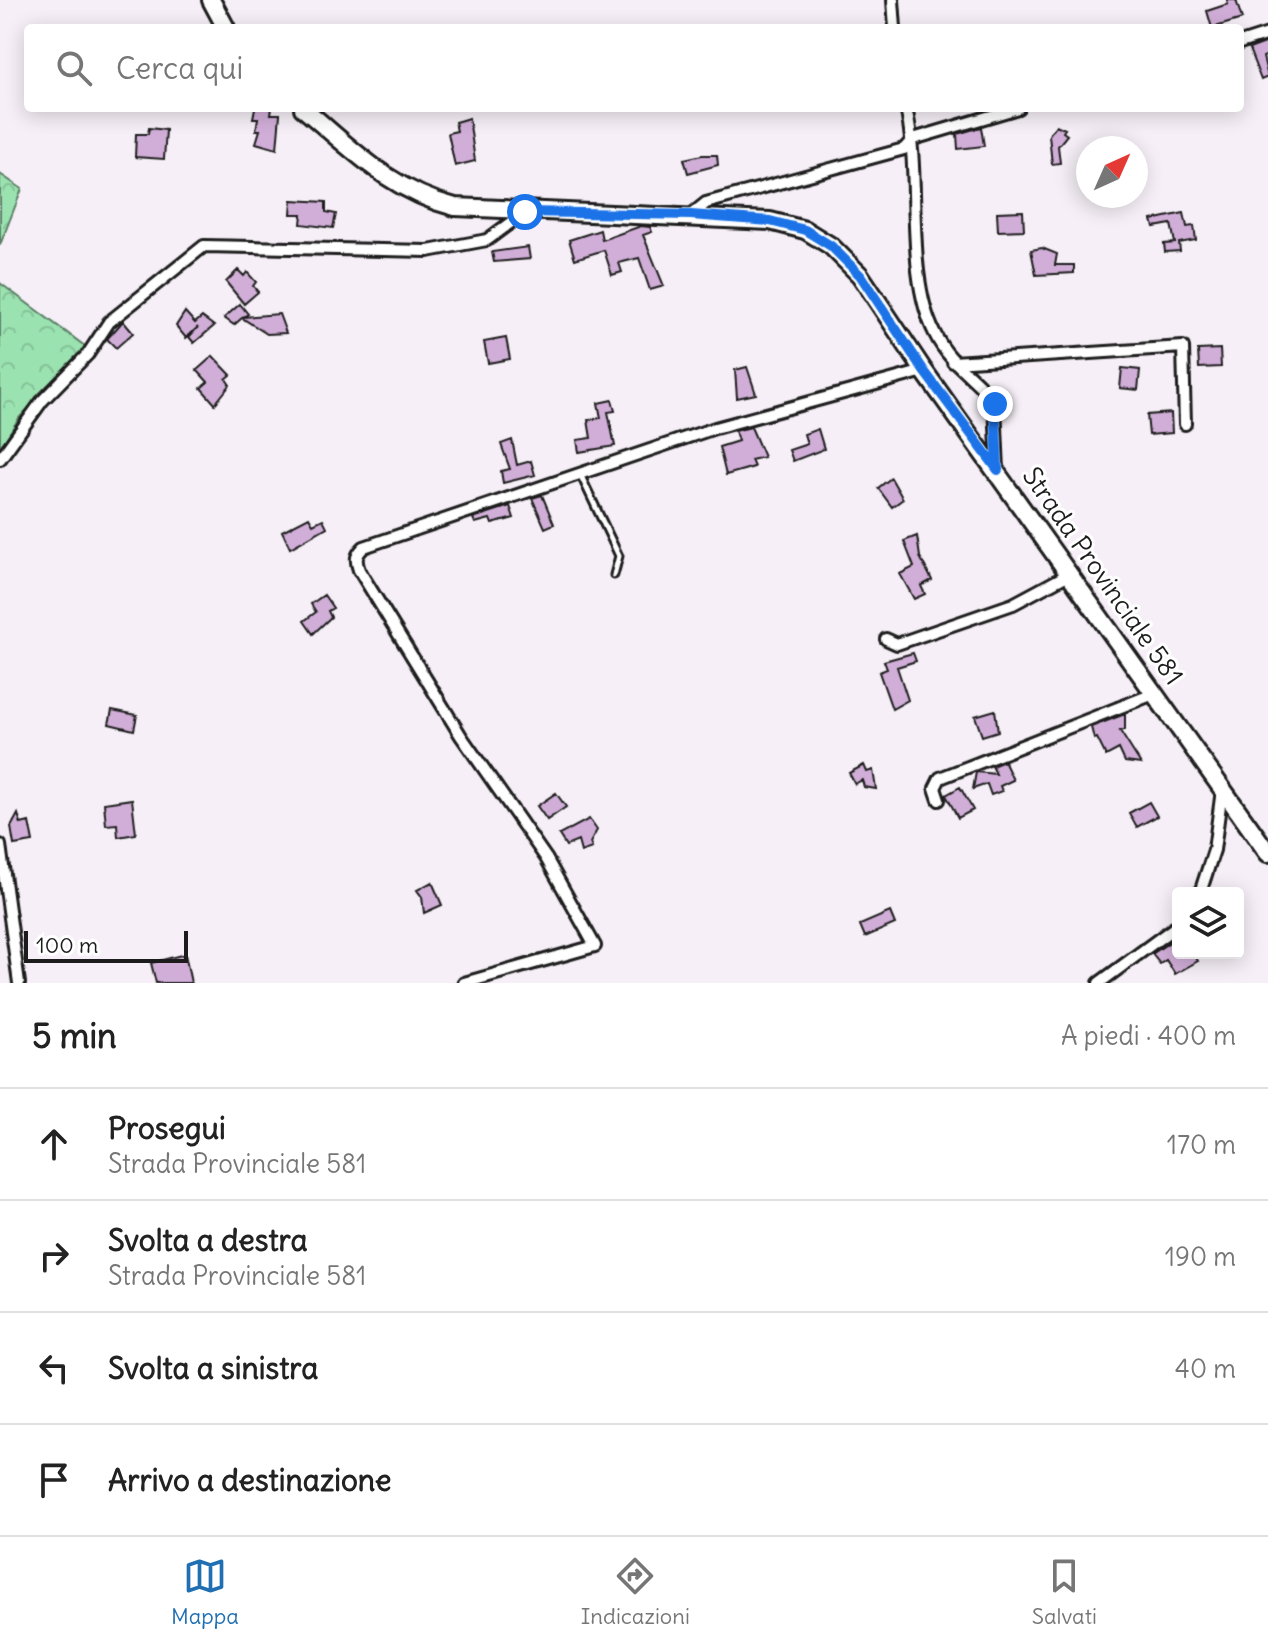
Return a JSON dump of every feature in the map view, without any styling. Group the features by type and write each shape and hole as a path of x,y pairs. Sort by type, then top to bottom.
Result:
{"main road":[{"path":"211,0 224,24"},
{"name":"Strada Provinciale 581","path":"308,112 372,166 422,198 455,207 525,212 691,215 770,221 805,230 831,246 860,275 924,371 998,470 1268,853"}],"street":[{"path":"893,0 895,24"},
{"path":"1244,42 1268,34"},
{"path":"907,112 913,139 923,305 935,335 953,362 995,404 998,470"},
{"path":"691,215 706,203 904,149 913,139 1004,112"},
{"path":"0,459 42,401 88,354 109,322 204,246 428,251 487,240 525,212"},
{"path":"953,362 1183,347 1185,424"},
{"path":"464,983 595,946 546,858 461,736 355,561 364,547 715,428 924,371"},
{"path":"886,639 897,644 1013,604 1069,574"},
{"path":"939,800 935,788 940,778 1156,693"},
{"path":"1202,887 1214,850 1222,790"},
{"path":"0,845 19,983"},
{"path":"1099,983 1172,929"}],"lane":[{"path":"580,474 619,556 614,575"}],"green space":[{"path":"0,174 22,189 0,245"},
{"path":"0,283 86,347 19,418 0,448"}],"building":[{"path":"1227,0 1236,0 1242,19 1211,24 1207,11 1228,4"},
{"path":"1268,42 1268,55 1263,57 1268,77 1261,80 1249,49"},
{"path":"254,112 280,114 277,149 256,143 260,130 256,130 258,118 253,118"},
{"path":"469,118 475,161 455,166 448,133 457,131 455,122"},
{"path":"1056,125 1065,129 1063,132 1067,135 1058,146 1060,163 1052,164 1049,135"},
{"path":"981,127 984,146 958,149 957,134"},
{"path":"149,128 166,130 164,159 135,157 136,134 148,134"},
{"path":"717,155 718,165 688,173 684,159"},
{"path":"292,200 326,202 326,212 336,214 333,228 301,224 302,214 291,214"},
{"path":"1023,211 1024,230 998,231 997,212"},
{"path":"1184,213 1187,227 1194,226 1196,240 1179,243 1180,251 1165,252 1164,244 1175,243 1171,224 1154,227 1152,220"},
{"path":"641,226 650,227 652,232 643,235 664,286 650,290 639,258 619,263 622,272 612,275 604,250 575,259 569,240 600,230 602,240"},
{"path":"528,247 530,259 494,262 492,252"},
{"path":"1042,248 1057,254 1055,265 1074,265 1074,273 1036,275 1031,250"},
{"path":"238,270 244,276 247,272 256,282 253,286 258,292 244,304 226,282"},
{"path":"240,304 248,314 243,317 279,314 286,333 267,334 242,318 234,325 224,318"},
{"path":"185,312 195,323 202,317 214,326 194,343 189,337 198,327 186,338 176,326"},
{"path":"123,321 133,333 116,348 107,339"},
{"path":"506,338 510,359 488,363 484,342"},
{"path":"1220,349 1221,367 1199,368 1198,350"},
{"path":"213,356 231,375 226,379 230,385 215,404 201,388 208,382 197,370"},
{"path":"747,367 756,394 737,398 735,370"},
{"path":"1122,368 1140,370 1138,390 1120,388"},
{"path":"612,400 615,411 608,412 615,446 579,452 577,440 591,438 588,420 601,418 598,403"},
{"path":"1171,413 1172,433 1149,435 1147,415"},
{"path":"751,427 764,457 751,460 754,467 726,475 719,447 738,441 735,431"},
{"path":"818,429 824,449 793,461 789,450 807,444 804,434"},
{"path":"512,440 517,465 531,461 535,475 503,483 501,471 510,469 501,444"},
{"path":"891,478 903,499 892,507 878,488"},
{"path":"542,495 554,524 545,528 532,498"},
{"path":"510,506 514,518 492,524 490,519 475,523 473,518"},
{"path":"309,517 313,524 323,519 327,527 290,548 282,531"},
{"path":"917,536 920,557 932,580 921,586 925,594 914,599 900,574 914,567 904,541"},
{"path":"324,595 333,608 328,611 331,617 313,634 304,621 316,612 311,604"},
{"path":"913,653 916,661 897,667 908,700 892,709 879,672 887,669 884,661"},
{"path":"112,710 137,715 134,730 109,724"},
{"path":"995,710 998,731 982,736 975,716"},
{"path":"1125,714 1125,730 1120,731 1141,764 1125,762 1119,749 1106,756 1097,738 1094,739 1091,727"},
{"path":"1004,761 1013,780 1000,786 1002,791 991,795 987,784 973,789 976,772 996,774 992,766"},
{"path":"864,765 867,772 873,770 876,789 864,787 862,780 855,784 849,773"},
{"path":"960,787 973,810 958,818 946,795"},
{"path":"556,793 566,807 547,820 537,806"},
{"path":"132,799 136,834 118,837 117,824 106,825 104,803"},
{"path":"1149,802 1157,816 1137,827 1129,813"},
{"path":"18,814 21,824 29,822 33,842 14,845 11,827"},
{"path":"589,819 597,830 590,843 592,848 581,852 578,841 566,846 559,835"},
{"path":"432,882 442,905 424,913 422,897 417,890"},
{"path":"890,912 895,924 865,937 860,925"},
{"path":"1172,940 1172,959 1198,961 1175,974 1166,960 1160,964 1152,954"},
{"path":"185,954 191,983 156,983 151,963"}],"route":[{"path":"525,212 691,215 770,221 805,230 831,246 860,275 924,371 998,470 995,404"}]}
